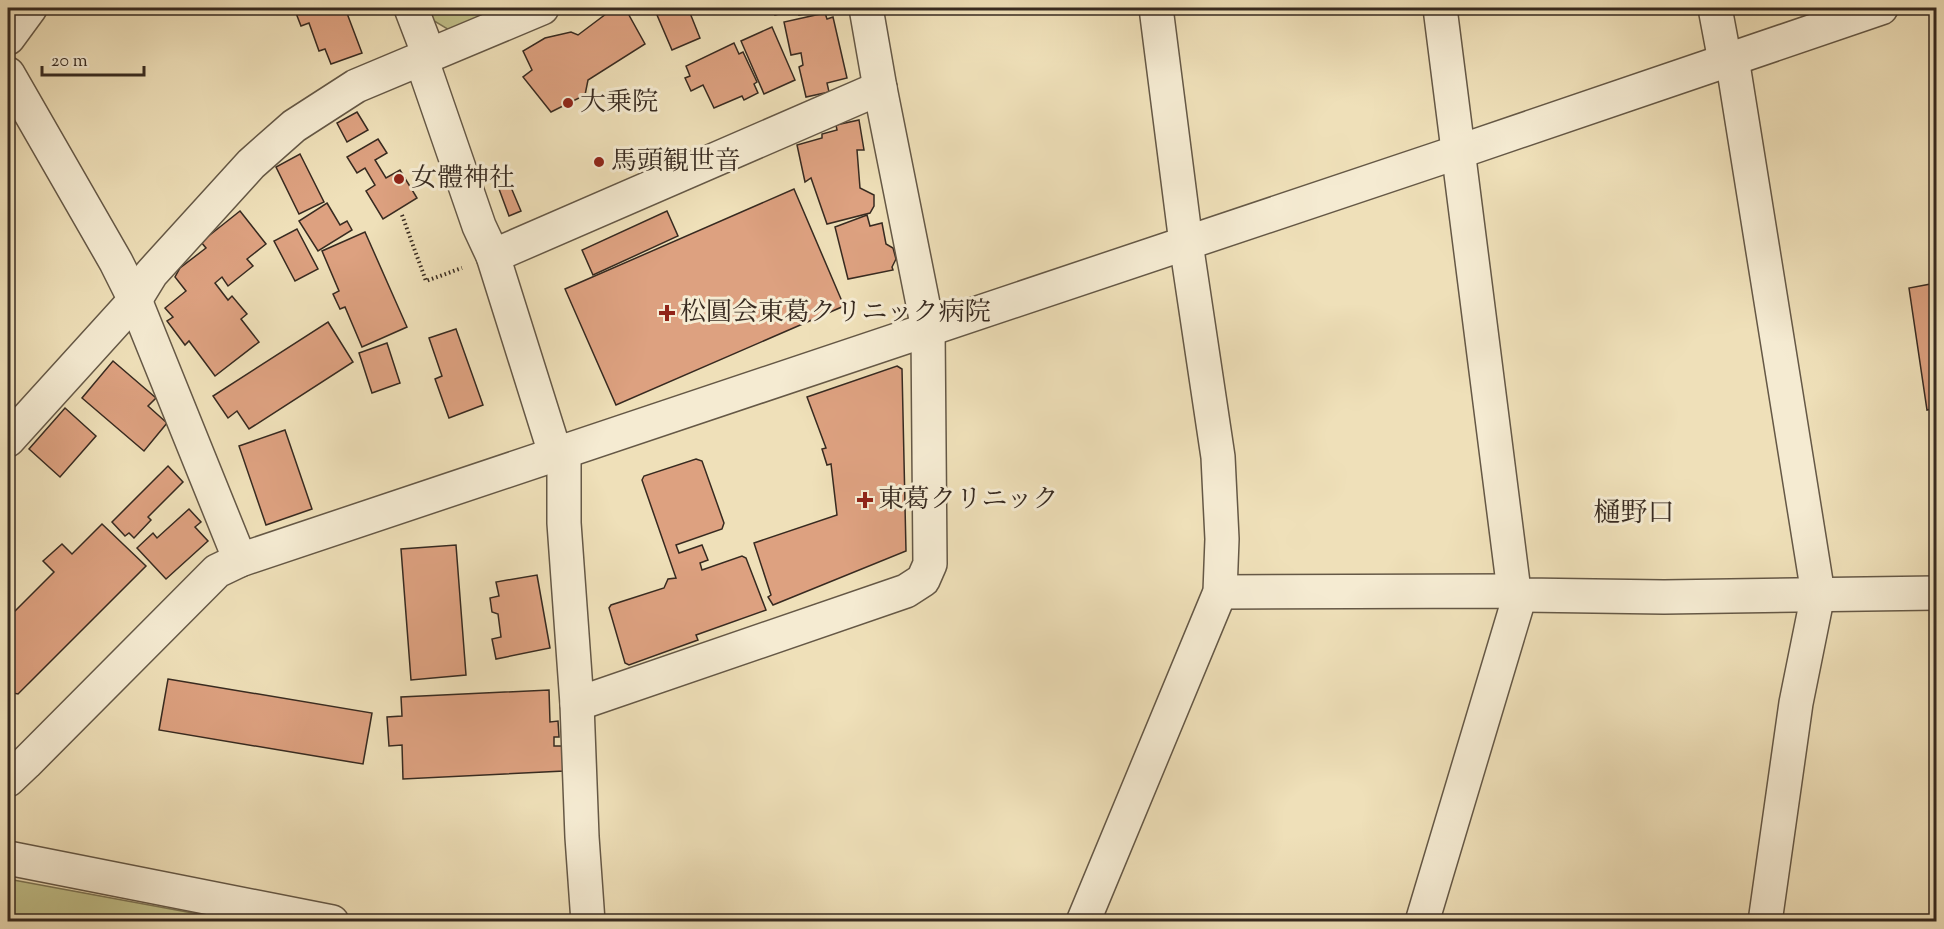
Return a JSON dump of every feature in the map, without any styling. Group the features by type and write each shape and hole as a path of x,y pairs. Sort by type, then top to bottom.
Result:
{"street":[{"path":"8,38 30,8"},
{"path":"411,8 479,226 494,256 560,452 578,704 582,837 588,921"},
{"path":"8,440 135,300 151,274 251,164 294,126 356,86 542,8"},
{"path":"578,704 906,591 923,580 930,564 928,329 866,8"},
{"path":"1083,921 1220,592 1222,539 1218,457 1186,243 1156,8"},
{"path":"1422,921 1517,593 1440,8"},
{"path":"1715,8 1728,59 1818,594 1796,703 1765,921"},
{"path":"8,780 218,572 240,560 1881,8"},
{"path":"8,74 117,262 135,300 240,560"},
{"path":"494,256 880,88"},
{"path":"1220,592 1517,593 1664,597 1936,593"},
{"path":"8,858 332,921"}],"path":[{"path":"402,215 426,281 494,256"}],"shaded area":[{"path":"423,8 509,8 454,33 426,16"},
{"path":"8,879 236,921 8,921"}],"building":[{"path":"294,8 345,8 362,53 331,64 325,49 319,51 309,23 301,26"},
{"path":"614,8 625,8 645,44 588,80 585,95 551,112 523,77 532,70 523,51 545,38 571,32 578,35"},
{"path":"654,8 688,8 700,38 672,50"},
{"path":"773,8 793,8 793,10 775,15"},
{"path":"798,8 819,8 819,11 799,15"},
{"path":"825,13 827,19 833,17 847,78 827,83 829,92 806,97 799,67 803,65 801,53 791,55 784,22"},
{"path":"772,27 795,80 764,94 741,41"},
{"path":"734,43 739,54 743,52 757,82 754,84 758,93 744,100 742,96 714,108 703,85 691,91 685,78 690,76 686,66"},
{"path":"357,112 368,130 347,142 337,123"},
{"path":"859,120 864,150 857,150 860,188 874,195 874,206 870,213 827,224 811,178 805,182 797,145 822,138 822,134 837,130 836,125"},
{"path":"378,139 387,153 375,160 386,178 400,170 417,198 383,219 366,191 375,185 365,168 357,173 347,157"},
{"path":"300,154 324,202 299,214 276,167"},
{"path":"510,185 521,211 509,216 499,189"},
{"path":"794,189 844,306 616,405 565,289"},
{"path":"327,203 340,225 347,221 352,230 318,251 299,221"},
{"path":"240,211 266,244 247,259 253,266 228,286 222,277 215,283 228,300 232,296 247,314 241,319 259,342 215,376 189,341 185,345 167,321 173,317 165,308 186,291 175,277 180,268 206,248 201,242"},
{"path":"667,211 678,236 593,275 582,250"},
{"path":"867,215 870,226 882,223 886,244 893,248 896,259 893,270 848,279 835,227"},
{"path":"297,229 318,269 295,281 274,241"},
{"path":"365,232 407,327 362,347 345,307 340,309 333,294 339,291 322,251"},
{"path":"1936,283 1936,408 1927,410 1909,288"},
{"path":"328,322 353,362 249,429 237,411 228,418 213,396"},
{"path":"456,329 483,405 449,418 435,379 442,376 429,338"},
{"path":"387,343 400,383 372,393 359,353"},
{"path":"113,361 156,398 148,406 167,423 144,451 82,398"},
{"path":"897,366 902,369 906,551 773,605 768,597 771,595 754,543 837,515 831,464 827,465 822,449 826,448 807,397"},
{"path":"65,408 96,436 60,477 29,449"},
{"path":"285,430 312,509 266,525 239,446"},
{"path":"696,459 702,461 724,523 722,529 676,545 679,553 702,545 708,560 700,563 702,570 742,556 746,558 766,610 696,635 698,640 629,665 625,663 609,608 611,605 664,588 668,579 676,578 642,480 644,476"},
{"path":"168,466 183,482 148,517 151,520 134,538 129,533 125,536 112,522"},
{"path":"189,509 201,522 195,527 208,541 166,579 137,548 153,533 157,538"},
{"path":"102,524 146,566 18,694 8,692 8,618 54,572 43,561 62,544 72,554"},
{"path":"456,545 466,675 411,680 401,549"},
{"path":"537,575 550,648 496,659 492,639 501,637 498,614 492,612 490,598 499,596 496,582"},
{"path":"168,679 372,713 363,764 159,730"},
{"path":"549,690 550,722 558,721 559,737 554,737 554,746 563,746 564,771 403,779 402,745 389,746 387,717 402,716 401,697"}],"place":[{"name":"大乗院","path":"568,103"},
{"name":"馬頭観世音","path":"599,162"},
{"name":"女體神社","path":"399,179"},
{"name":"松圓会東葛クリニック病院","path":"667,313"},
{"name":"東葛クリニック","path":"865,500"}],"district":[{"name":"樋野口","path":"1634,514"}]}
